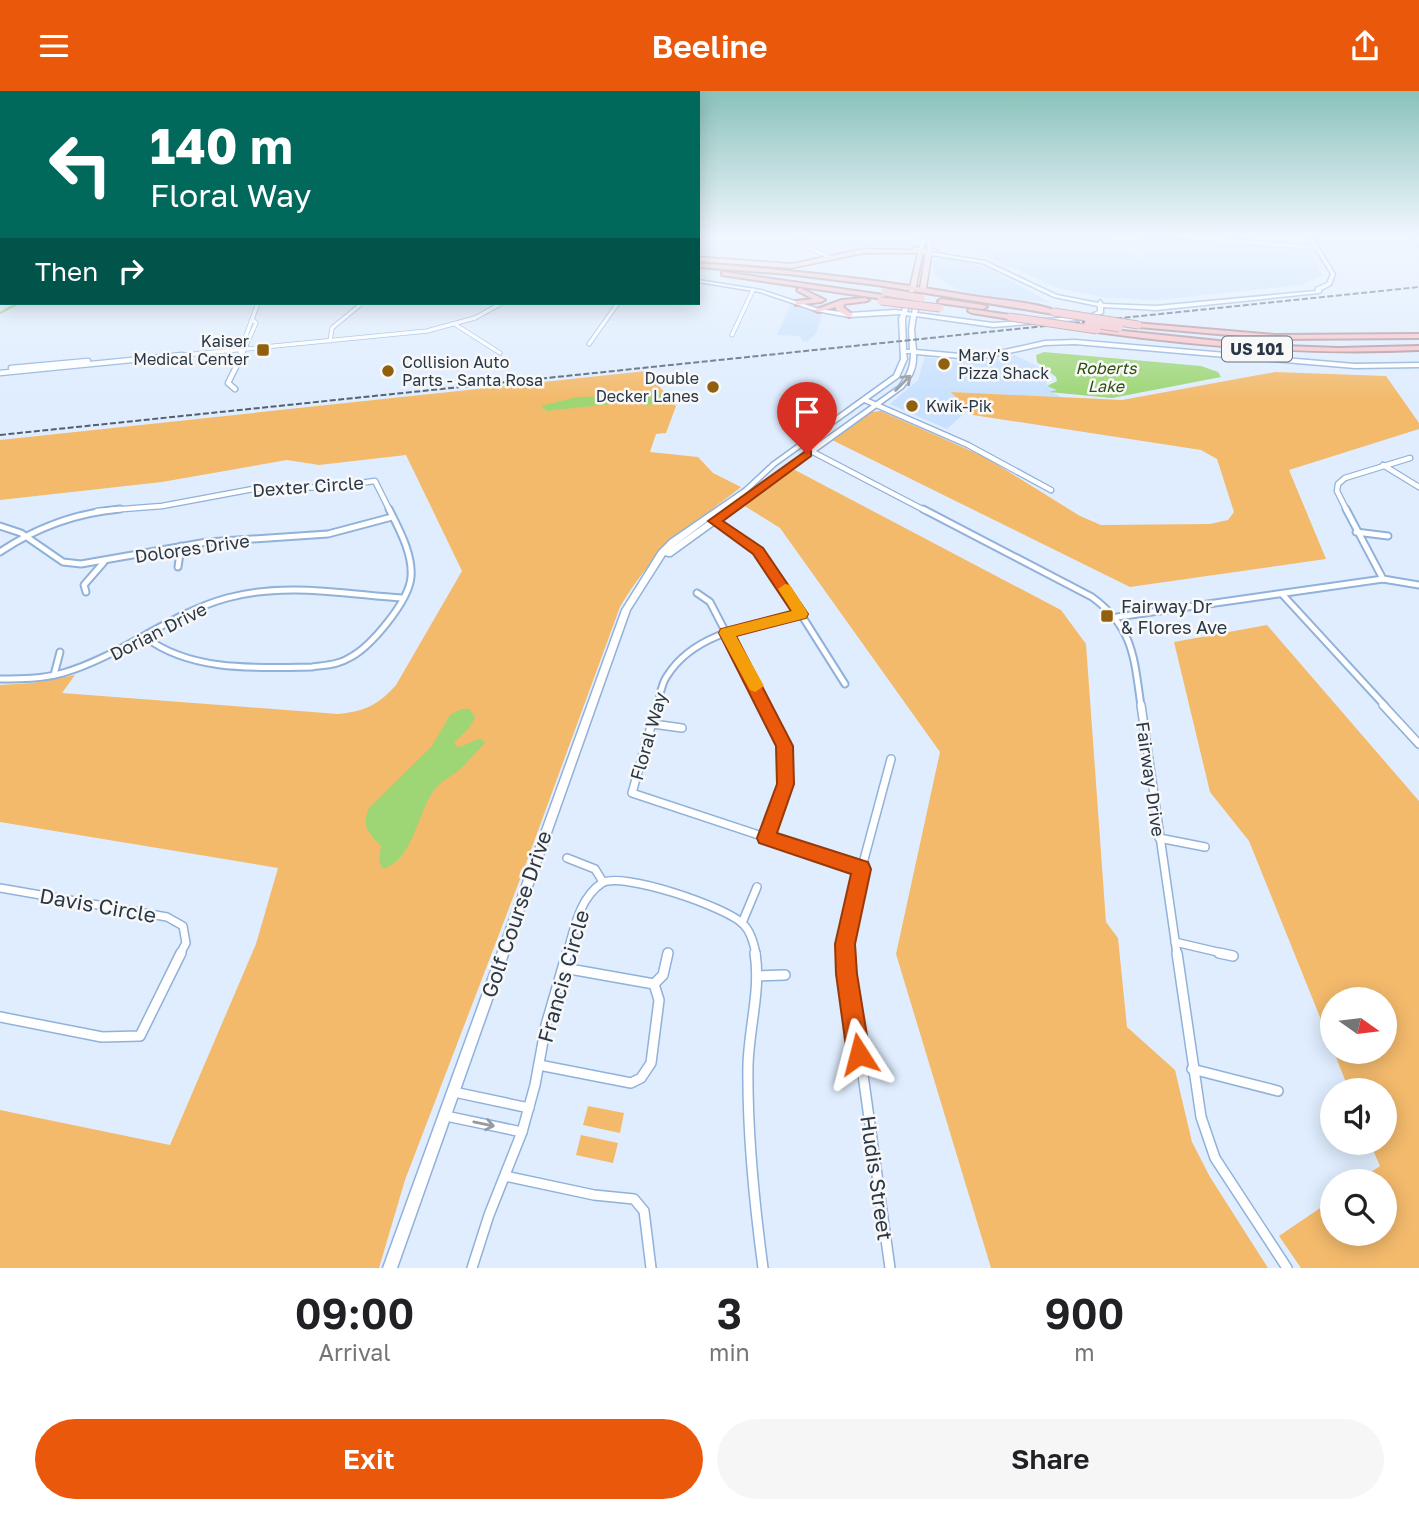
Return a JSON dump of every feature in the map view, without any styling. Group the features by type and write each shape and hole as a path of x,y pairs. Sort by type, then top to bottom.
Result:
{"highway":[{"path":"797,290 821,300"},
{"path":"838,290 972,311"},
{"path":"934,290 1138,325 1275,337 1419,336"},
{"path":"818,310 842,302 883,297"},
{"path":"799,303 821,300"},
{"path":"818,310 821,300"},
{"path":"842,302 839,308 849,315"},
{"name":"US 101","path":"941,305 1035,314 1201,339 1287,345 1419,343"},
{"name":"US 101","path":"972,311 1193,344 1275,350 1419,348"},
{"path":"1377,337 1419,330"}],"street":[{"path":"732,335 754,290 818,310 849,315 904,313 1005,325 1089,317 1101,312 1101,303"},
{"name":"Golf Course Drive","path":"390,1268 626,610 654,566 774,464 897,376 902,367 904,351 904,313 912,290"},
{"name":"Golf Course Drive","path":"711,519 908,380 913,369 913,314 922,290"},
{"path":"1046,290 1057,295 1101,303 1156,308 1319,292 1318,290"},
{"path":"235,389 228,383 257,305"},
{"path":"330,341 332,328 359,305"},
{"path":"0,371 429,331 456,325 488,313 499,305"},
{"path":"589,344 617,305"},
{"path":"456,325 500,353"},
{"path":"904,351 986,356 1032,345 1075,342 1354,366 1419,365"},
{"path":"865,400 968,445 1051,490"},
{"name":"Fairway Drive","path":"811,451 1092,597 1117,617 1126,629 1134,656 1201,1117 1215,1158 1287,1268"},
{"path":"1383,579 1356,532 1337,491 1338,484 1345,478 1410,458"},
{"path":"1383,465 1419,487"},
{"name":"Dexter Circle","path":"0,552 24,536 61,520 96,511 162,506 253,489 329,487 375,481 409,560 411,578 402,598 380,632 361,651 341,663 302,668 188,660 166,653 145,637"},
{"name":"Dolores Drive","path":"0,526 24,536 63,562 80,564 104,562 181,546 328,534 392,517"},
{"path":"711,519 758,551 845,684"},
{"path":"1356,532 1388,536"},
{"path":"178,567 181,546"},
{"path":"86,592 85,585 104,562"},
{"path":"1117,617 1383,579 1419,585"},
{"name":"Dorian Drive","path":"0,679 54,675 80,669 208,604 253,593 282,591 402,598"},
{"path":"697,593 710,602 785,746 786,784 766,838"},
{"path":"1282,594 1419,744"},
{"name":"Floral Way","path":"801,614 727,633 695,645 673,663 665,678 632,793 861,869"},
{"path":"54,675 60,652"},
{"path":"653,724 682,728"},
{"name":"Hudis Street","path":"890,1268 846,974 845,944 848,919 891,759"},
{"path":"1159,838 1205,847"},
{"path":"567,858 595,869 603,881 635,883 720,911 742,923 756,953 757,976 748,1061 750,1146 763,1268"},
{"name":"Francis Circle","path":"472,1268 523,1132 546,1025 579,913 587,898 603,881"},
{"path":"742,923 757,887"},
{"name":"Davis Circle","path":"0,888 167,917 183,926 186,943 140,1036 102,1037 0,1017"},
{"path":"1175,942 1233,956"},
{"path":"654,984 663,975 668,951"},
{"path":"564,968 654,984"},
{"path":"757,976 785,975"},
{"path":"539,1065 631,1083 641,1078 651,1063 659,1000 654,984"},
{"path":"1192,1069 1278,1091"},
{"path":"454,1092 529,1108"},
{"path":"446,1116 523,1132"},
{"path":"505,1176 594,1195 634,1199 644,1212 651,1268"}],"shaded area":[{"path":"960,290 1027,290 1051,303"},
{"path":"1067,290 1253,290 1157,300 1108,298"},
{"path":"791,303 822,315 816,334 807,342 802,341 800,336 777,335"},
{"path":"1015,355 1045,370 1047,386 1058,390 1053,393 1059,395 1060,399 952,392 968,410 947,429 890,404 918,380 925,357 955,361 991,360"},
{"path":"646,371 676,406 666,433 656,434 650,452 698,457 713,473 741,487 660,553 620,607 524,869 405,1180 379,1268 0,1268 0,1110 170,1145 256,944 278,868 0,822 0,685 32,683 75,675 62,693 338,714 356,711 376,703 396,685 462,571 406,455 319,465 287,460 162,482 0,500 0,440"},
{"path":"1275,372 1386,376 1419,423 1419,429 1289,470 1326,559 1130,587 832,440 870,412 881,411 985,457 1080,516 1101,525 1210,524 1228,520 1234,512 1217,459 1201,450 973,415 951,392 1122,400"},
{"path":"793,469 1061,610 1086,644 1106,922 1118,938 1127,1027 1175,1070 1192,1142 1210,1177 1268,1268 991,1268 896,954 940,752 780,528 743,505"},
{"path":"1267,625 1419,801 1419,1268 1301,1268 1279,1236 1320,1208 1320,1246 1397,1246 1397,1169 1376,1169 1380,1166 1375,1155 1397,1155 1397,1078 1344,1078 1339,1064 1397,1064 1397,987 1320,987 1320,1017 1249,841 1210,792 1174,642"},
{"path":"588,1106 624,1113 620,1133 583,1125"},
{"path":"581,1135 618,1143 613,1163 576,1155"}],"water":[{"name":"Roberts Lake","path":"1044,352 1201,366 1218,372 1221,377 1112,398 1049,392 1057,390 1047,386 1057,381 1056,377 1037,362 1036,355"},
{"path":"651,391 665,395 668,400 648,405 630,402 547,411 541,406 577,397 618,396"},
{"path":"461,709 470,709 475,718 454,743 457,747 482,739 485,743 458,771 435,789 408,847 393,864 383,869 379,862 381,846 369,833 366,825 369,808 432,746 450,715"}],"waterway":[{"path":"0,313 15,305"}],"railway":[{"path":"0,435 1391,290"}],"slow traffic":[{"path":"755,686 727,633 801,614 785,589"}],"place":[{"name":"Kaiser Medical Center","path":"263,350"},
{"name":"Mary's Pizza Shack","path":"944,364"},
{"name":"Collision Auto Parts - Santa Rosa","path":"388,371"},
{"name":"Double Decker Lanes","path":"713,387"},
{"name":"Kwik-Pik","path":"912,406"},
{"name":"Fairway Dr & Flores Ave","path":"1107,616"}],"route":[{"path":"807,454 714,521 758,551 801,614 727,633 780,731 785,746 786,784 766,838 861,869 848,919 845,944 846,974 859,1054"}]}
